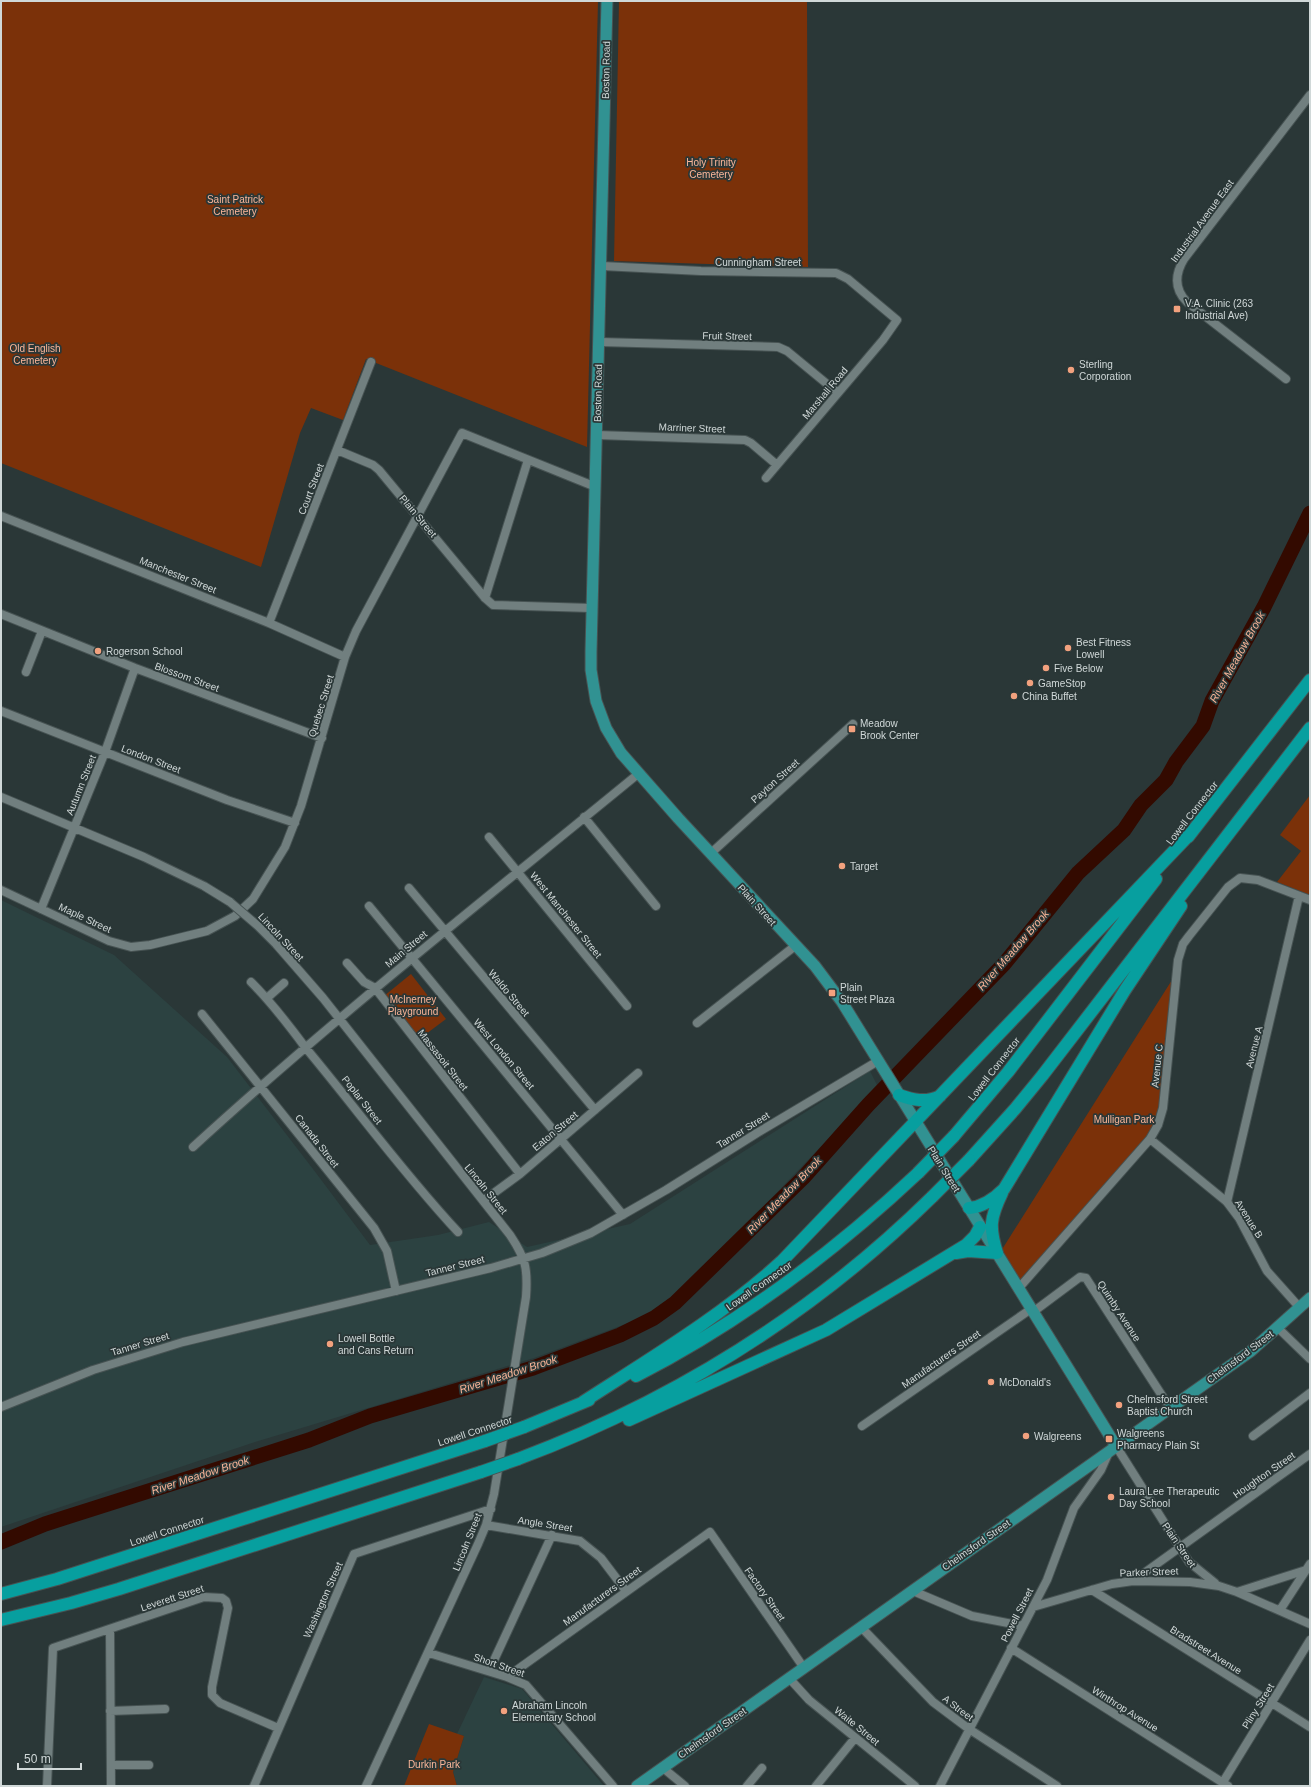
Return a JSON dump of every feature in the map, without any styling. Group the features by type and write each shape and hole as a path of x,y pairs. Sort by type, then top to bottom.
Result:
{"highway":[{"name":"Lowell Connector","path":"1,1594 65,1577 524,1427 583,1402 645,1371 702,1339 773,1292 840,1242 918,1172 954,1136 1008,1072 1310,680"},
{"path":"1,1620 56,1607 119,1589 518,1459 561,1442 650,1401 741,1349 796,1312 848,1272 896,1232 969,1160 1010,1115 1042,1076 1310,728"},
{"path":"583,1402 716,1316 750,1289 794,1249 916,1123 1192,832"},
{"path":"949,1256 968,1251 997,1253 990,1227 995,1208 1004,1189 1125,990 1193,888 1216,850"},
{"path":"899,1095 914,1100 927,1101 941,1095"},
{"path":"969,1208 981,1206 1004,1189"},
{"path":"561,1442 591,1434 635,1418 808,1339 850,1316 949,1256 972,1240 980,1227"}],"main road":[{"name":"Boston Road","path":"607,1 600,342 591,608 591,670 596,701 606,728 621,754 638,774"},
{"name":"Plain Street","path":"638,774 828,982 997,1253 1113,1449"},
{"name":"Chelmsford Street","path":"637,1786 1251,1351 1310,1298"}],"street":[{"name":"Industrial Avenue East","path":"1286,379 1187,302 1179,291 1177,278 1178,271 1184,259 1310,95"},
{"name":"Cunningham Street","path":"602,266 717,272 836,273 848,279 897,320"},
{"name":"Marshall Road","path":"766,478 883,340 897,320"},
{"name":"Fruit Street","path":"600,342 778,347 787,351 838,393"},
{"name":"Court Street","path":"269,624 372,362"},
{"name":"Quebec Street","path":"165,941 208,931 226,922 242,910 259,890 285,847 295,823 322,738 345,657 372,600 462,433 528,460"},
{"name":"Marriner Street","path":"597,435 745,440 751,443 777,465"},
{"name":"Plain Street","path":"337,450 373,465 418,516 486,598"},
{"path":"591,608 496,606 486,598 528,460 596,487"},
{"name":"Manchester Street","path":"1,516 269,624 345,657"},
{"name":"Blossom Street","path":"1,614 42,632 135,668 322,738"},
{"path":"26,672 42,632"},
{"name":"Autumn Street","path":"41,909 105,752 135,668"},
{"name":"London Street","path":"1,711 227,800 295,823"},
{"name":"Payton Street","path":"710,854 854,724"},
{"name":"Main Street","path":"193,1147 260,1086 338,1019 638,774"},
{"name":"Lincoln Street","path":"1,797 185,876 230,902 258,926 276,944 338,1019 483,1201 510,1236 525,1259 527,1269 526,1297 491,1509 486,1525 429,1653 366,1786"},
{"path":"584,818 656,906"},
{"name":"West Manchester Street","path":"489,837 627,1006"},
{"name":"Avenue C","path":"1018,1289 1150,1139 1158,1124 1162,1112 1178,960 1183,944 1228,887 1240,878 1258,880 1310,900"},
{"name":"Waldo Street","path":"409,888 595,1110"},
{"name":"Maple Street","path":"1,890 109,941 131,947 165,941"},
{"name":"Avenue A","path":"1227,1202 1299,896"},
{"name":"West London Street","path":"370,906 623,1215"},
{"path":"697,1023 795,946"},
{"name":"Massasoit Street","path":"347,962 364,982 375,988 520,1174"},
{"name":"Poplar Street","path":"251,982 267,998 421,1193 458,1232"},
{"path":"267,998 284,984"},
{"name":"Canada Street","path":"202,1014 374,1228 387,1251 396,1291"},
{"name":"Tanner Street","path":"1,1407 93,1370 209,1334 396,1291 525,1259 574,1241 623,1215 878,1061"},
{"name":"Eaton Street","path":"483,1201 520,1174 638,1073"},
{"name":"Avenue B","path":"1150,1139 1227,1202 1239,1218 1267,1271 1300,1308"},
{"name":"Quimby Avenue","path":"1032,1311 1080,1277 1086,1278 1170,1408"},
{"name":"Manufacturers Street","path":"862,1426 1032,1311"},
{"path":"1278,1328 1310,1359"},
{"path":"1253,1436 1310,1393"},
{"name":"Plain Street","path":"1113,1449 1179,1548 1196,1570 1219,1586"},
{"name":"Powell Street","path":"940,1786 1052,1568 1074,1508 1113,1449"},
{"name":"Houghton Street","path":"1133,1581 1310,1454"},
{"name":"Washington Street","path":"254,1786 354,1554 491,1509"},
{"name":"Angle Street","path":"486,1525 574,1539 586,1544 601,1558 626,1591"},
{"name":"Manufacturers Street","path":"507,1677 710,1532"},
{"name":"Factory Street","path":"710,1532 804,1668"},
{"path":"489,1671 552,1535"},
{"path":"1237,1592 1308,1567"},
{"path":"1280,1610 1308,1567"},
{"name":"Parker Street","path":"1033,1607 1112,1584 1133,1581 1190,1582 1219,1586 1237,1592 1310,1624"},
{"path":"913,1590 972,1616 1023,1626"},
{"name":"Bradstreet Avenue","path":"1092,1590 1310,1727"},
{"name":"Leverett Street","path":"47,1786 53,1648 204,1597 222,1598 226,1601 228,1608 228,1616 212,1687 212,1696 220,1702 278,1728"},
{"name":"A Street","path":"861,1627 933,1702 969,1729 1057,1786"},
{"path":"110,1629 111,1786"},
{"name":"Pliny Street","path":"1226,1784 1310,1640"},
{"name":"Winthrop Avenue","path":"1011,1648 1226,1784"},
{"name":"Short Street","path":"429,1653 519,1681 529,1689 613,1786"},
{"name":"Waite Street","path":"789,1678 809,1700 915,1786"},
{"path":"110,1711 165,1709"},
{"path":"816,1786 856,1738"},
{"path":"111,1765 149,1765"},
{"path":"663,1768 685,1786"},
{"path":"747,1786 762,1768"}],"shaded area":[{"path":"1,900 114,955 227,1057 370,1245 438,1235 489,1222 527,1247 630,1224 870,1071 878,1087 693,1280 647,1316 534,1358 255,1442 1,1527"},
{"name":"Abraham Lincoln Elementary School","path":"484,1677 522,1689 604,1786 457,1786 453,1772 464,1736 457,1734"}],"green space":[{"name":"Saint Patrick Cemetery","path":"1,1 598,1 587,447 366,359 343,420 311,408 300,433 261,567 1,463"},
{"name":"Holy Trinity Cemetery","path":"619,1 807,1 808,267 614,261"},
{"path":"1310,795 1310,895 1277,882 1301,851 1280,835"},
{"name":"Mulligan Park","path":"1177,972 1158,1125 1018,1289 1001,1251"},
{"name":"McInerney Playground","path":"411,974 446,1019 418,1040 384,996"},
{"name":"Durkin Park","path":"429,1724 464,1736 453,1772 457,1786 404,1786"}],"waterway":[{"name":"River Meadow Brook","path":"1,1542 45,1524 309,1440 370,1416 533,1368 620,1335 654,1318 675,1303 803,1178 868,1105 1004,964 1078,873 1124,830 1141,805 1166,780 1176,762 1203,726 1212,701 1264,607 1310,513"}],"place":[{"name":"V.A. Clinic (263 Industrial Ave)","path":"1177,309"},
{"name":"Sterling Corporation","path":"1071,370"},
{"name":"Best Fitness Lowell","path":"1068,648"},
{"name":"Rogerson School","path":"98,651"},
{"name":"Five Below","path":"1046,668"},
{"name":"GameStop","path":"1030,683"},
{"name":"China Buffet","path":"1014,696"},
{"name":"Meadow Brook Center","path":"852,729"},
{"name":"Target","path":"842,866"},
{"name":"Plain Street Plaza","path":"832,993"},
{"name":"Lowell Bottle and Cans Return","path":"330,1344"},
{"name":"McDonald's","path":"991,1382"},
{"name":"Chelmsford Street Baptist Church","path":"1119,1405"},
{"name":"Walgreens","path":"1026,1436"},
{"name":"Walgreens Pharmacy Plain St","path":"1109,1439"},
{"name":"Laura Lee Therapeutic Day School","path":"1111,1497"},
{"name":"Abraham Lincoln Elementary School","path":"504,1711"}],"park label":[{"name":"Old English Cemetery","path":"35,354"}]}
